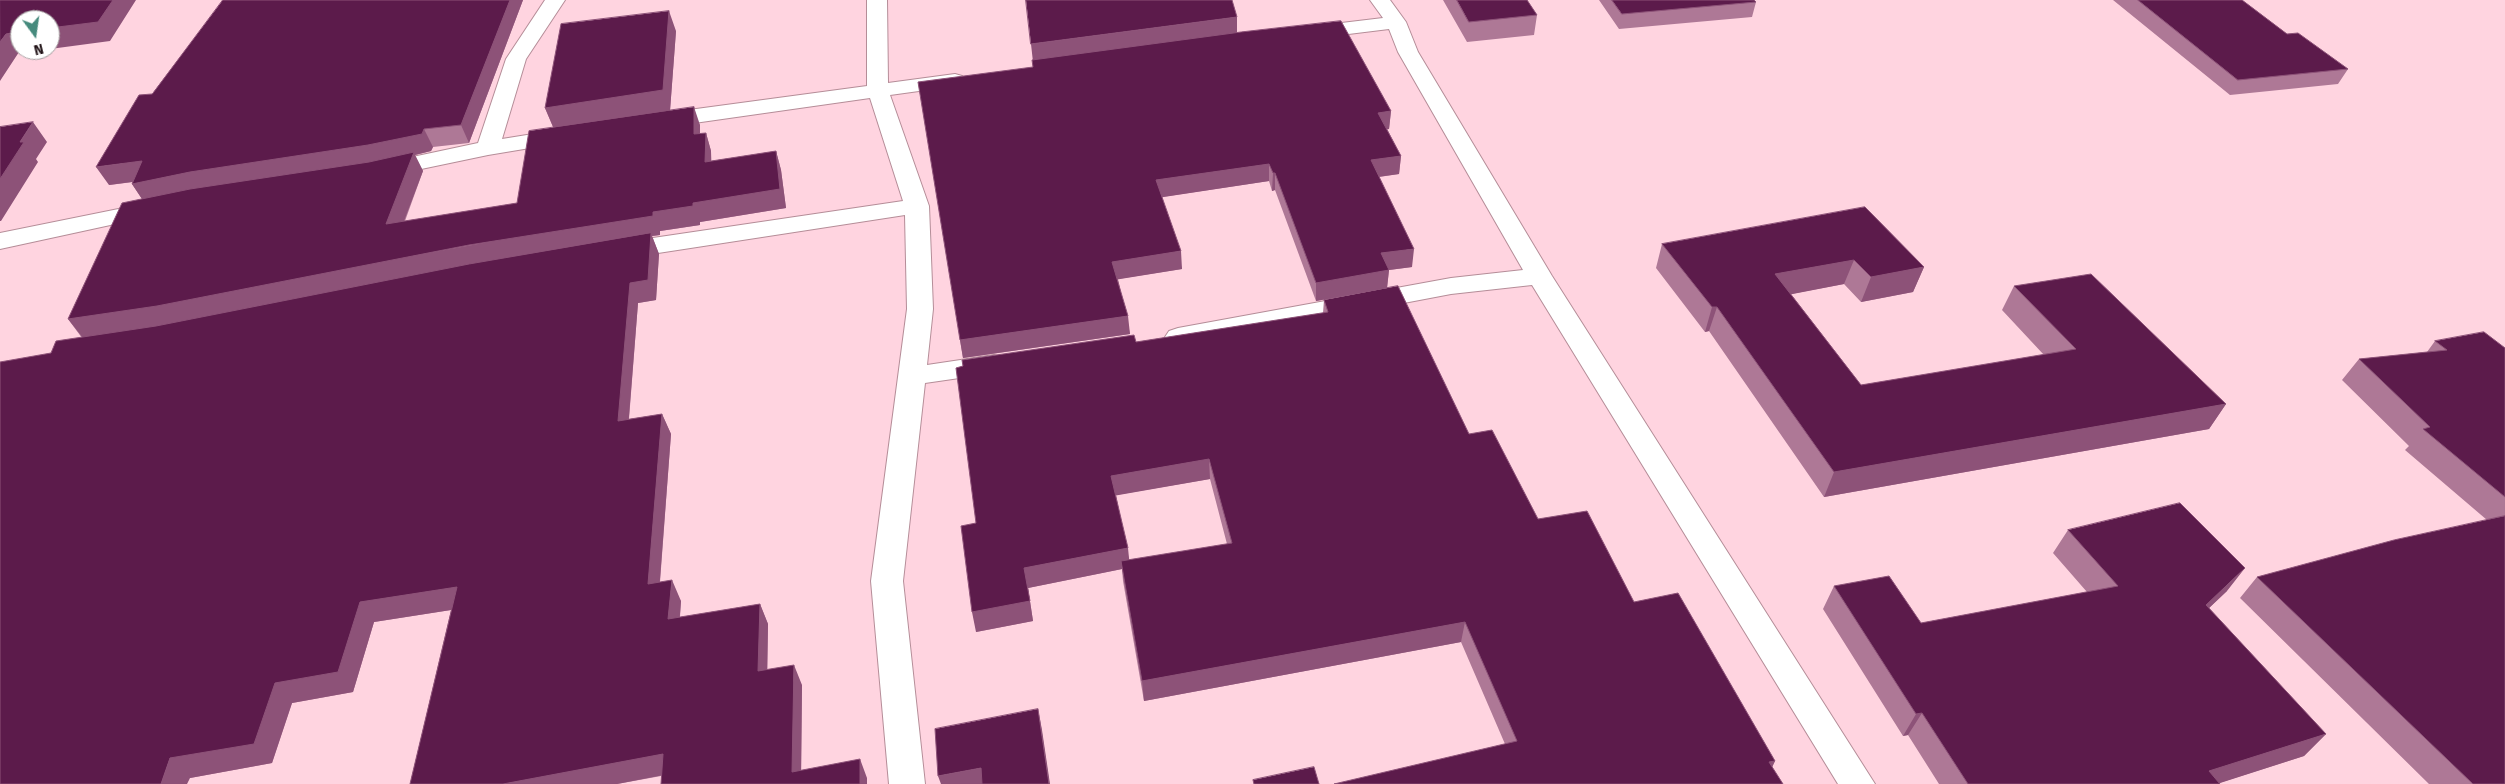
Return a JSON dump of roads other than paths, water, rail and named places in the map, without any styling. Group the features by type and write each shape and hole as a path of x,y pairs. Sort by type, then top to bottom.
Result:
{"street":[{"path":"488,148 516,59 555,0"},
{"path":"877,0 878,90 917,206 920,309 887,581 907,784"},
{"path":"1380,0 1396,22 1408,52 1539,276 1857,784"},
{"path":"1291,35 1396,22"},
{"path":"641,124 976,77"},
{"path":"358,174 488,148 584,133"},
{"path":"0,241 173,205"},
{"path":"596,255 917,206"},
{"path":"1155,341 1451,286 1539,276"},
{"path":"912,376 1019,361"}]}
